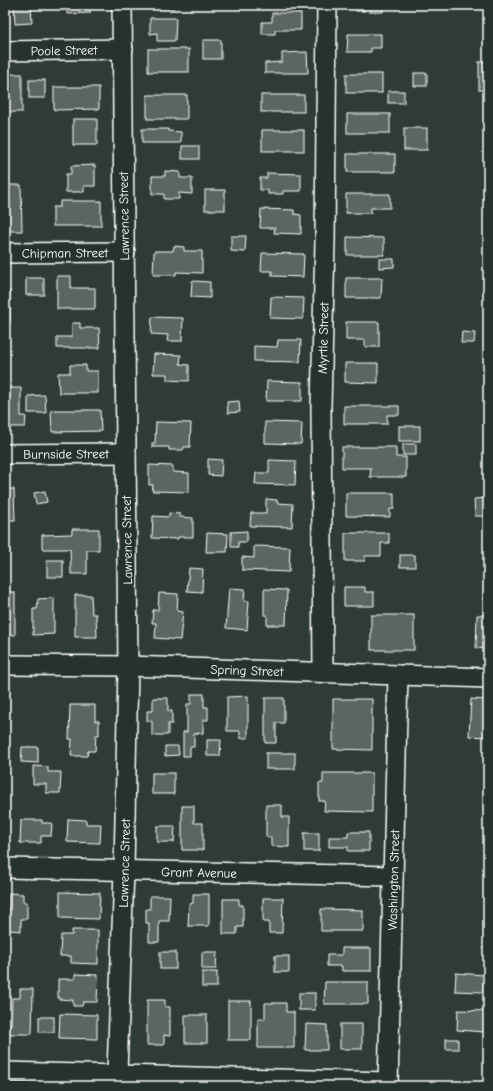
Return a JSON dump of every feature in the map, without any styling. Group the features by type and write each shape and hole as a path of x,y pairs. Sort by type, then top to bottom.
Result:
{"street":[{"name":"Lawrence Street","path":"117,1074 124,870 128,666 122,5"},
{"name":"Myrtle Street","path":"323,672 321,406 325,242 327,5"},
{"name":"Poole Street","path":"5,51 123,49"},
{"name":"Chipman Street","path":"5,253 125,252"},
{"name":"Burnside Street","path":"5,454 126,453"},
{"name":"Spring Street","path":"5,665 128,666 488,678"},
{"name":"Washington Street","path":"388,1084 398,675"},
{"name":"Grant Avenue","path":"5,868 393,876"},
{"path":"5,1072 117,1074 388,1084"}],"building":[{"path":"14,5 31,5 32,23 15,24"},
{"path":"67,5 90,5 90,13 67,14"},
{"path":"150,5 174,5 174,8 150,8"},
{"path":"356,5 383,5 383,12 369,12 369,6 365,6 365,11 356,11"},
{"path":"272,13 301,13 301,30 275,30 275,34 262,34 262,22 272,22"},
{"path":"150,18 176,18 175,41 157,41 157,33 150,34"},
{"path":"348,34 381,34 381,48 371,48 371,52 347,52"},
{"path":"203,40 221,40 221,59 203,59"},
{"path":"148,49 189,49 189,72 148,72"},
{"path":"307,52 308,73 265,73 265,63 282,62 282,53"},
{"path":"479,62 488,62 488,90 479,90"},
{"path":"414,73 427,73 427,86 414,86"},
{"path":"6,74 22,74 22,112 6,112"},
{"path":"346,74 382,74 382,93 346,93"},
{"path":"29,80 45,80 45,98 29,98"},
{"path":"54,87 99,87 99,109 54,110"},
{"path":"388,91 404,91 404,103 388,103"},
{"path":"147,95 187,95 187,119 147,119"},
{"path":"261,95 304,95 304,112 261,112"},
{"path":"347,114 390,114 390,133 347,133"},
{"path":"73,119 97,119 97,145 73,145"},
{"path":"404,128 427,128 427,150 404,150"},
{"path":"142,129 168,129 168,131 181,132 181,143 142,143"},
{"path":"262,130 304,130 304,151 262,151"},
{"path":"182,146 199,146 199,159 182,159"},
{"path":"5,152 9,152 10,170 5,170"},
{"path":"347,154 395,154 395,172 347,172"},
{"path":"95,165 95,186 84,186 84,192 66,192 66,174 71,174 71,166"},
{"path":"165,171 180,172 180,178 192,178 192,194 179,193 179,199 164,199 164,194 152,194 152,176 165,176"},
{"path":"267,173 301,174 301,191 283,191 283,194 268,194 268,190 260,190 260,178 267,178"},
{"path":"5,185 21,185 22,231 5,231"},
{"path":"205,190 225,190 225,210 205,210"},
{"path":"346,194 390,194 390,208 371,208 371,213 346,213"},
{"path":"60,201 101,201 101,226 53,226 53,207 60,207"},
{"path":"261,209 294,210 294,214 301,215 301,234 274,233 275,228 260,228"},
{"path":"231,236 246,236 245,252 231,251"},
{"path":"347,237 384,238 384,255 347,255"},
{"path":"174,246 184,247 184,251 202,251 202,273 176,272 176,275 153,275 154,251 173,251"},
{"path":"262,253 304,254 303,277 272,276 272,271 261,271"},
{"path":"379,259 394,259 394,267 379,268"},
{"path":"57,276 71,276 71,288 95,288 95,309 57,309"},
{"path":"26,278 44,278 44,295 26,295"},
{"path":"346,278 382,278 381,298 346,298"},
{"path":"192,281 210,282 210,298 191,297"},
{"path":"5,291 10,291 10,322 5,322"},
{"path":"271,297 304,298 303,319 270,318"},
{"path":"152,317 183,318 182,341 167,341 168,335 151,334"},
{"path":"346,322 379,322 379,347 365,347 365,340 346,340"},
{"path":"72,323 80,323 80,328 99,328 100,348 57,348 57,337 72,337"},
{"path":"462,332 475,333 474,343 461,343"},
{"path":"278,340 301,340 300,362 254,361 254,346 277,347"},
{"path":"154,354 181,355 180,364 189,365 189,381 167,380 167,374 153,374"},
{"path":"345,363 378,363 378,383 345,382"},
{"path":"70,365 86,365 86,371 98,371 98,393 59,393 58,373 70,373"},
{"path":"267,381 302,382 302,401 266,401"},
{"path":"5,388 21,388 21,416 26,416 25,427 5,427"},
{"path":"45,395 46,413 28,413 28,396"},
{"path":"239,401 240,412 228,413 227,402"},
{"path":"344,406 399,406 399,415 387,415 387,424 344,424"},
{"path":"51,410 100,410 101,431 52,432"},
{"path":"156,422 191,423 190,447 184,447 183,450 169,450 169,447 152,447 152,443 155,443"},
{"path":"265,422 302,423 301,444 265,443"},
{"path":"399,426 420,426 420,441 399,441"},
{"path":"403,444 416,444 416,455 403,455"},
{"path":"342,447 396,447 396,457 406,457 406,477 370,477 371,468 342,468"},
{"path":"208,459 222,460 221,476 208,475"},
{"path":"269,460 296,461 295,485 255,484 256,473 269,473"},
{"path":"149,465 173,466 173,472 189,473 189,492 152,491 153,485 149,485"},
{"path":"5,489 14,489 15,520 5,520"},
{"path":"45,491 47,502 36,504 34,493"},
{"path":"346,493 394,493 394,509 390,509 390,517 346,516"},
{"path":"488,498 488,516 475,516 474,499"},
{"path":"266,499 277,500 277,503 293,504 292,527 250,526 251,513 266,513"},
{"path":"169,513 180,514 180,517 193,518 193,537 178,537 178,539 152,538 153,516 169,517"},
{"path":"72,529 99,529 99,550 87,550 87,574 71,574 70,549 42,549 42,535 72,534"},
{"path":"247,531 247,542 238,542 238,547 231,547 231,532"},
{"path":"207,533 228,534 227,552 206,552"},
{"path":"345,533 389,533 389,543 381,543 381,556 365,556 365,561 345,561"},
{"path":"254,546 290,547 289,572 242,570 242,557 254,558"},
{"path":"400,555 415,555 415,567 400,567"},
{"path":"47,560 63,560 63,577 47,577"},
{"path":"189,568 203,569 202,592 187,591"},
{"path":"485,579 488,579 488,600 484,600"},
{"path":"344,587 365,587 365,592 374,592 374,606 344,606"},
{"path":"229,588 245,589 244,601 249,601 247,630 226,628"},
{"path":"264,589 287,590 286,625 267,625 267,615 264,615"},
{"path":"5,592 15,592 15,635 5,635"},
{"path":"159,593 178,594 177,611 183,612 180,640 155,638 156,623 152,623 153,610 158,610"},
{"path":"75,595 91,595 92,614 96,614 97,637 75,637"},
{"path":"54,598 54,634 33,635 33,609 37,609 38,599"},
{"path":"371,615 414,615 414,650 371,650"},
{"path":"477,615 488,615 488,649 476,648"},
{"path":"191,694 204,694 204,707 208,707 208,720 203,720 203,733 194,734 194,747 190,747 190,756 183,756 183,732 187,732 187,704 191,704"},
{"path":"248,696 248,738 240,738 240,731 227,731 227,697"},
{"path":"153,698 168,698 168,711 172,711 172,724 168,724 168,735 152,735 152,721 147,721 147,711 153,711"},
{"path":"265,698 284,698 284,723 276,723 276,743 265,743"},
{"path":"333,699 372,699 372,750 333,749"},
{"path":"471,699 488,700 488,737 469,736"},
{"path":"70,705 95,705 95,721 99,721 99,735 96,735 95,751 88,751 87,756 71,756 72,739 69,739"},
{"path":"207,740 221,740 220,756 207,756"},
{"path":"5,742 8,742 8,758 5,758"},
{"path":"165,746 178,746 179,755 165,756"},
{"path":"22,747 38,747 38,763 21,762"},
{"path":"266,753 295,753 295,769 266,769"},
{"path":"33,766 48,767 48,772 61,772 60,793 46,793 46,784 33,784"},
{"path":"152,773 174,773 174,794 152,794"},
{"path":"323,773 372,773 372,812 324,811 325,801 319,801 319,783 323,783"},
{"path":"266,805 282,805 282,817 289,817 289,847 271,846 271,837 266,837"},
{"path":"182,806 194,806 194,823 203,823 203,850 182,850"},
{"path":"68,819 86,820 86,824 101,824 100,843 67,842"},
{"path":"21,820 42,820 42,823 52,823 51,836 41,836 41,843 20,843"},
{"path":"157,826 175,826 174,842 157,842"},
{"path":"348,832 369,832 369,851 348,851 348,847 329,847 329,837 348,837"},
{"path":"304,833 319,833 319,851 304,851"},
{"path":"60,892 100,893 99,919 60,918"},
{"path":"9,893 23,894 23,902 27,902 27,919 21,919 21,931 8,930"},
{"path":"193,894 209,894 209,926 188,926 189,904 193,903"},
{"path":"150,896 170,896 169,921 159,921 159,942 149,942 149,923 146,923 146,909 150,909"},
{"path":"263,898 283,898 282,933 269,933 269,922 263,922"},
{"path":"223,899 239,899 239,905 243,905 243,927 237,927 237,934 223,934"},
{"path":"321,909 363,910 363,931 321,931"},
{"path":"72,930 98,930 98,964 71,963 71,956 60,956 61,935 72,935"},
{"path":"342,948 371,948 371,971 342,971 342,966 327,966 327,955 342,955"},
{"path":"160,952 176,952 176,969 160,969"},
{"path":"202,952 217,952 216,969 202,969"},
{"path":"275,956 289,956 289,972 275,972"},
{"path":"202,972 217,972 217,987 202,987"},
{"path":"456,973 484,975 483,992 455,991"},
{"path":"75,974 98,975 97,1002 83,1002 82,1006 73,1006 73,1000 58,999 58,979 75,979"},
{"path":"325,982 368,982 368,1004 324,1004"},
{"path":"20,989 33,989 32,1034 8,1034 8,1027 11,1027 12,998 20,998"},
{"path":"299,993 315,993 315,1010 299,1010"},
{"path":"147,1000 165,1000 165,1007 170,1007 170,1036 164,1035 164,1045 147,1045"},
{"path":"228,1001 251,1001 251,1040 228,1040"},
{"path":"265,1003 286,1003 286,1012 294,1012 294,1048 258,1048 258,1019 265,1019"},
{"path":"458,1010 486,1011 485,1032 457,1030"},
{"path":"60,1014 97,1015 97,1039 59,1038"},
{"path":"185,1015 207,1015 207,1043 185,1043"},
{"path":"39,1017 54,1017 54,1032 39,1032"},
{"path":"306,1024 327,1025 327,1050 305,1050"},
{"path":"340,1024 362,1024 362,1049 340,1049"},
{"path":"446,1039 458,1039 458,1049 446,1049"}]}
